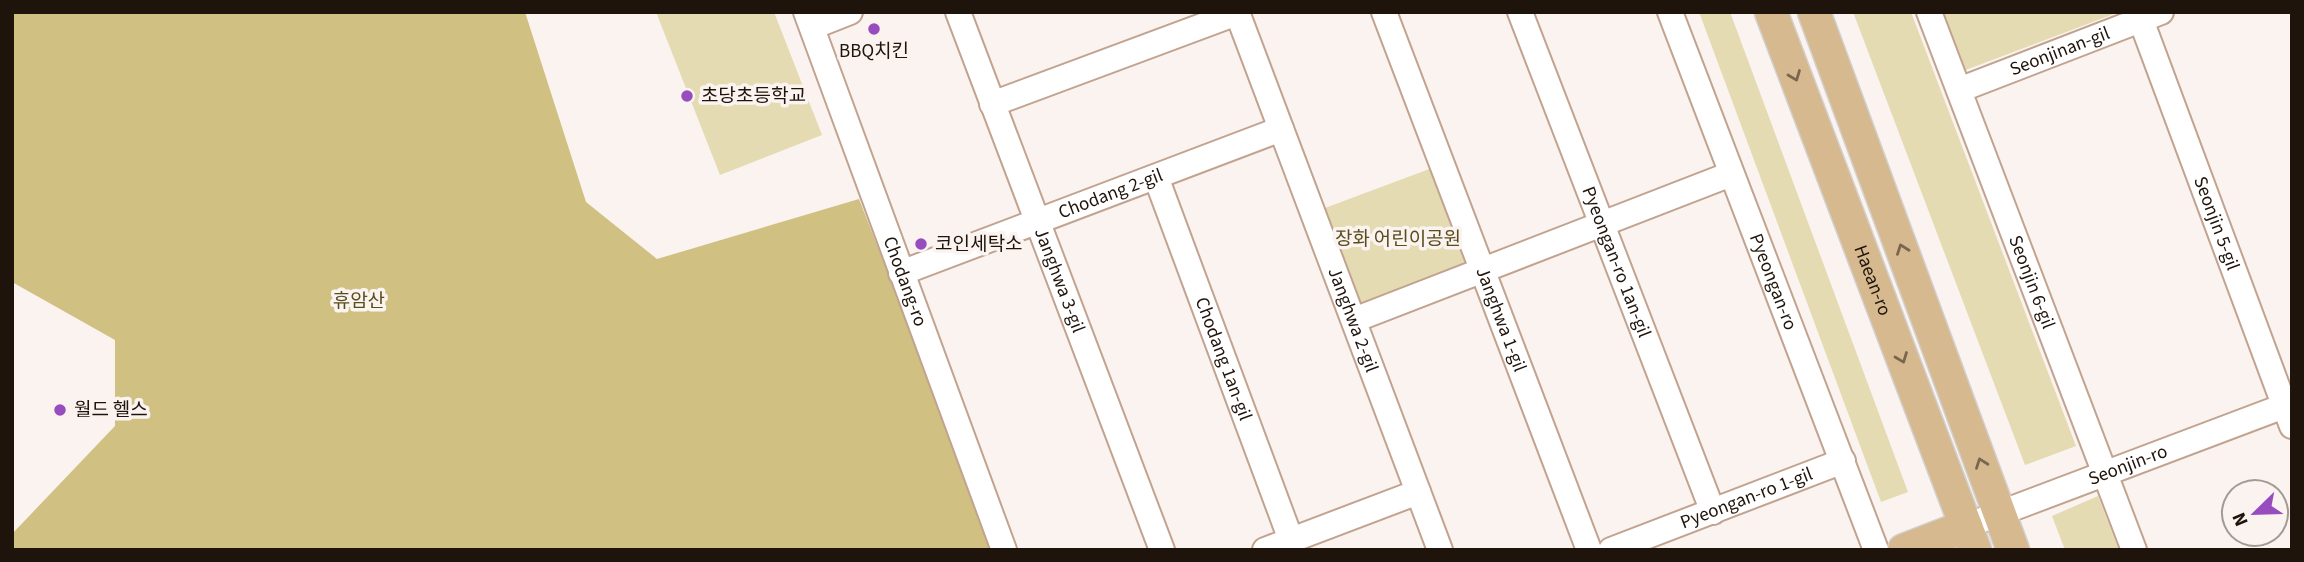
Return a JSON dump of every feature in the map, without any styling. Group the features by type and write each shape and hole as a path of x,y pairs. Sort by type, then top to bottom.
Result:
{"main road":[{"name":"Haean-ro","path":"1771,12 1970,538"},
{"name":"Haean-ro","path":"1814,12 2013,550"},
{"path":"1904,550 1970,538"}],"street":[{"path":"809,20 850,12"},
{"name":"Janghwa 3-gil","path":"958,12 1162,550"},
{"name":"Janghwa 2-gil","path":"992,104 1237,12 1440,550"},
{"name":"Janghwa 1-gil","path":"1384,12 1589,550"},
{"name":"Pyeongan-ro 1an-gil","path":"1520,12 1713,512"},
{"name":"Pyeongan-ro","path":"1670,12 1876,550"},
{"name":"Seonjin 6-gil","path":"1929,12 2134,550"},
{"name":"Seonjinan-gil","path":"1959,90 2151,16"},
{"name":"Seonjin 5-gil","path":"2151,16 2289,412"},
{"name":"Chodang-ro","path":"809,20 1004,550"},
{"name":"Chodang 2-gil","path":"901,273 1281,129"},
{"path":"1354,320 1731,174"},
{"name":"Chodang 1an-gil","path":"1156,177 1291,540"},
{"name":"Seonjin-ro","path":"1970,538 1999,512 2289,412"},
{"name":"Pyeongan-ro 1-gil","path":"1611,550 1843,461"},
{"path":"1265,550 1418,492"}],"green space":[{"name":"휴암산","path":"12,12 525,12 586,202 657,259 859,199 997,550 12,550 12,534 115,426 115,340 12,282"},
{"path":"656,12 774,12 822,135 720,175"},
{"path":"1699,12 1730,12 1908,492 1881,502"},
{"path":"1853,12 1911,12 2076,446 2025,465"},
{"path":"1941,12 2119,12 1963,71"},
{"name":"장화 어린이공원","path":"1432,168 1471,270 1364,311 1325,208"},
{"path":"2098,496 2119,550 2065,550 2052,516"}],"place":[{"name":"BBQ치킨","path":"874,29"},
{"name":"초당초등학교","path":"687,96"},
{"name":"코인세탁소","path":"921,244"},
{"name":"월드 헬스","path":"60,410"}]}
